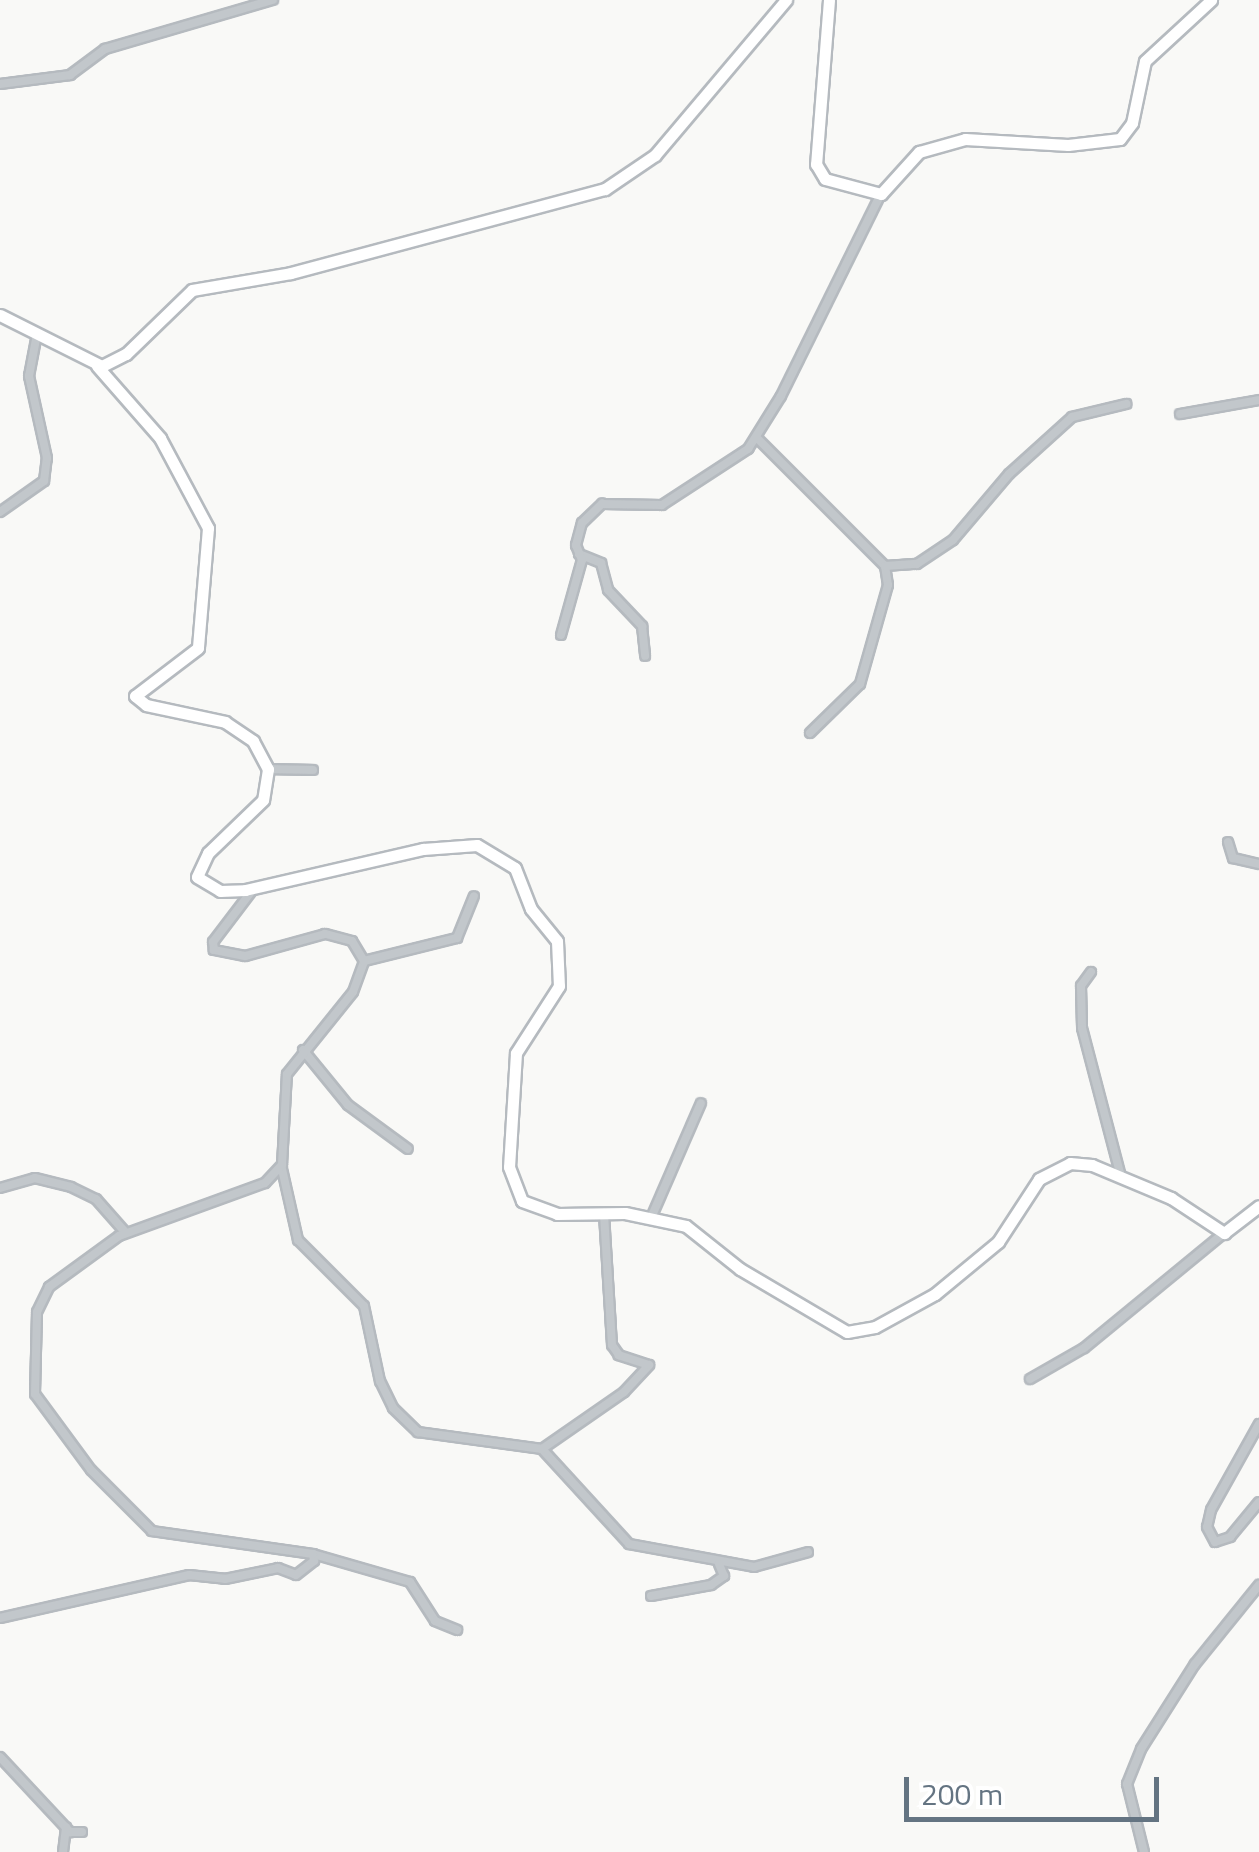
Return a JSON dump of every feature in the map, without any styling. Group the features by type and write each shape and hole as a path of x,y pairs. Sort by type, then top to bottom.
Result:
{"street":[{"path":"0,84 70,74 105,49 273,0"},
{"path":"97,366 126,354 192,290 291,273 622,182 702,104 786,0"},
{"path":"829,0 816,164 825,179 881,194"},
{"path":"562,635 582,523 602,504 662,505 757,438 881,194 919,152 964,139 1068,145 1120,139 1132,124 1145,61 1210,0"},
{"path":"0,315 97,366 160,438 208,528 206,610 198,648 134,696 146,705 225,722 253,742 268,769 263,800 208,853 197,873 220,891 254,888 454,844 476,845 510,862 532,909 557,941 562,971 516,1053 512,1185 522,1200 543,1211 651,1218 696,1230 740,1269 831,1324 858,1332 920,1304 988,1252 1047,1172 1085,1162 1171,1198 1224,1233"},
{"path":"0,512 44,481 46,458 30,376 38,332"},
{"path":"1180,414 1259,400"},
{"path":"884,566 916,564 953,540 1010,474 1072,417 1126,404"},
{"path":"757,438 884,566 888,585 867,668 838,710 810,733"},
{"path":"579,554 601,563 608,590 642,626 645,656"},
{"path":"268,769 313,770"},
{"path":"1228,842 1234,858 1259,864"},
{"path":"254,888 213,942 214,950 245,956 325,934 352,941 364,961 354,992 286,1074 282,1165 289,1221 298,1240 364,1306 380,1380 393,1408 418,1432 439,1439 542,1449 624,1392 650,1364 619,1355 612,1344 604,1214"},
{"path":"364,961 457,938 474,896"},
{"path":"1091,972 1081,986 1082,1028 1121,1177"},
{"path":"303,1050 358,1115 408,1149"},
{"path":"651,1218 701,1102"},
{"path":"282,1165 265,1184 126,1232 41,1297 35,1394 91,1470 152,1531 313,1554 410,1582 435,1621 457,1630"},
{"path":"0,1188 35,1178 71,1186 96,1199 126,1232"},
{"path":"1030,1379 1084,1348 1259,1206"},
{"path":"1259,1424 1211,1510 1207,1527 1215,1542 1230,1536 1259,1502"},
{"path":"542,1449 629,1544 720,1564 754,1567 808,1552"},
{"path":"0,1618 189,1575 224,1579 278,1568 296,1575 308,1570 313,1554"},
{"path":"651,1596 712,1585 724,1576 720,1564"},
{"path":"1144,1852 1127,1784 1141,1749 1195,1664 1259,1585"},
{"path":"0,1757 66,1827 82,1832"},
{"path":"63,1852 66,1827"}]}
